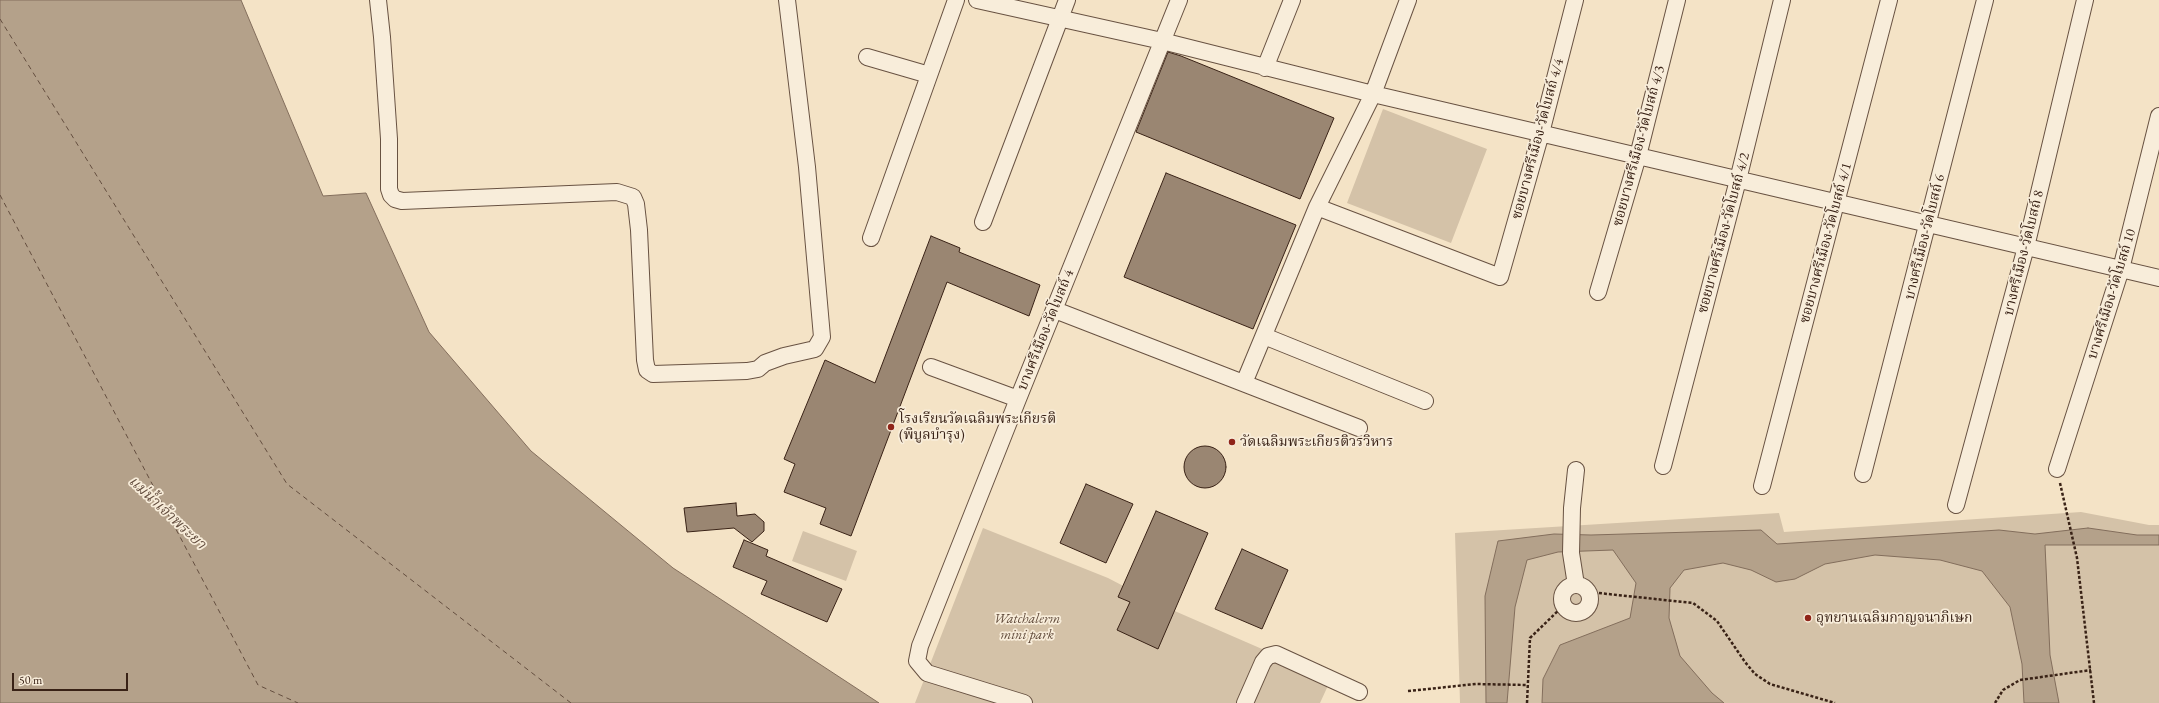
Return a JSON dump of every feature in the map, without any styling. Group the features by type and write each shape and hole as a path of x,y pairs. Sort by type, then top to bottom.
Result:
{"street":[{"path":"378,0 389,139 389,189 391,195 395,199 409,201 617,192 632,196 636,204 639,230 645,360 647,370 653,374 747,371 758,369 765,363 784,356 815,349 822,338 808,175 787,0"},
{"path":"871,238 956,0"},
{"path":"977,0 1162,41 1372,94 2159,278"},
{"path":"983,222 1067,0"},
{"name":"บางศรีเมือง-วัดโบสถ์ 4","path":"1024,703 927,673 917,661 920,646 1179,0"},
{"path":"1265,68 1292,0"},
{"path":"1244,384 1317,207 1372,94 1408,0"},
{"name":"ซอยบางศรีเมือง-วัดโบสถ์ 4/4","path":"1317,207 1500,277 1541,133 1575,0"},
{"name":"ซอยบางศรีเมือง-วัดโบสถ์ 4/3","path":"1598,292 1638,156 1677,0"},
{"name":"ซอยบางศรีเมือง-วัดโบสถ์ 4/2","path":"1663,466 1738,180 1782,0"},
{"name":"ซอยบางศรีเมือง-วัดโบสถ์ 4/1","path":"1762,486 1889,0"},
{"name":"บางศรีเมือง-วัดโบสถ์ 6","path":"1863,474 1929,224 1985,0"},
{"name":"บางศรีเมือง-วัดโบสถ์ 8","path":"1956,505 2026,246 2085,0"},
{"path":"867,57 929,75"},
{"name":"บางศรีเมือง-วัดโบสถ์ 10","path":"2057,469 2122,269 2159,116"},
{"path":"1055,310 1359,428"},
{"path":"1264,336 1425,401"},
{"path":"931,367 1018,399"},
{"path":"1576,470 1572,508 1571,553 1582,588 1590,602 1584,610 1571,611 1564,605 1563,601 1565,591 1582,588"},
{"path":"1245,703 1263,662 1268,656 1276,654 1359,692"}],"path":[{"path":"2057,469 2064,506 2077,558 2094,703"},
{"path":"1582,588 1632,596 1693,603 1718,621 1745,662 1755,674 1770,684 1835,703"},
{"path":"1526,703 1530,638 1564,605"},
{"path":"1995,703 2002,690 2020,680 2090,670"},
{"path":"1408,691 1476,684 1527,685"}],"green space":[{"path":"1383,109 1487,149 1451,243 1347,203"},
{"name":"อุทยานเฉลิมกาญจนาภิเษก","path":"2081,512 2149,525 2159,525 2159,703 1460,703 1455,533 1779,513 1784,532"},
{"name":"Watchalerm mini park","path":"983,528 1108,578 1154,602 1331,679 1320,703 915,703"},
{"path":"803,531 857,551 846,581 792,561"}],"water":[{"name":"แม่น้ำเจ้าพระยา","path":"0,0 241,0 323,196 366,193 429,332 531,451 673,568 879,703 0,703"},
{"path":"2088,528 2137,535 2159,535 2159,545 2045,545 2050,655 2059,703 2024,703 2022,664 2010,607 1982,571 1940,560 1875,555 1825,564 1795,579 1776,582 1751,570 1723,563 1684,570 1670,588 1669,618 1680,656 1712,693 1724,703 1542,703 1543,679 1560,645 1630,618 1636,583 1613,550 1558,552 1527,560 1515,607 1507,703 1486,703 1485,596 1498,541 1554,534 1591,535 1761,530 1777,544 1999,530 2035,534"}],"building":[{"path":"1168,52 1334,118 1300,199 1136,132"},
{"path":"1166,173 1296,225 1253,329 1124,277"},
{"path":"931,236 960,248 959,252 1040,285 1029,316 947,282 851,536 820,524 826,508 784,492 795,464 784,459 825,360 875,383"},
{"path":"1201,446 1209,446 1217,449 1223,455 1226,467 1223,479 1217,485 1209,488 1201,488 1193,485 1187,479 1184,471 1184,463 1187,455 1193,449"},
{"path":"1086,484 1133,504 1106,563 1060,543"},
{"path":"736,503 737,516 755,514 764,522 764,531 752,542 734,528 687,532 684,508"},
{"path":"1156,511 1208,533 1158,649 1117,630 1130,602 1118,597"},
{"path":"744,540 768,550 766,556 842,589 827,622 761,594 767,581 733,567"},
{"path":"1242,549 1288,570 1262,629 1215,609"}],"ferry route":[{"path":"0,19 287,484 571,703"},
{"path":"0,195 258,685 298,703"}],"place":[{"name":"โรงเรียนวัดเฉลิมพระเกียรติ (พิบูลบำรุง)","path":"891,427"},
{"name":"วัดเฉลิมพระเกียรติวรวิหาร","path":"1232,442"},
{"name":"อุทยานเฉลิมกาญจนาภิเษก","path":"1808,618"}]}
